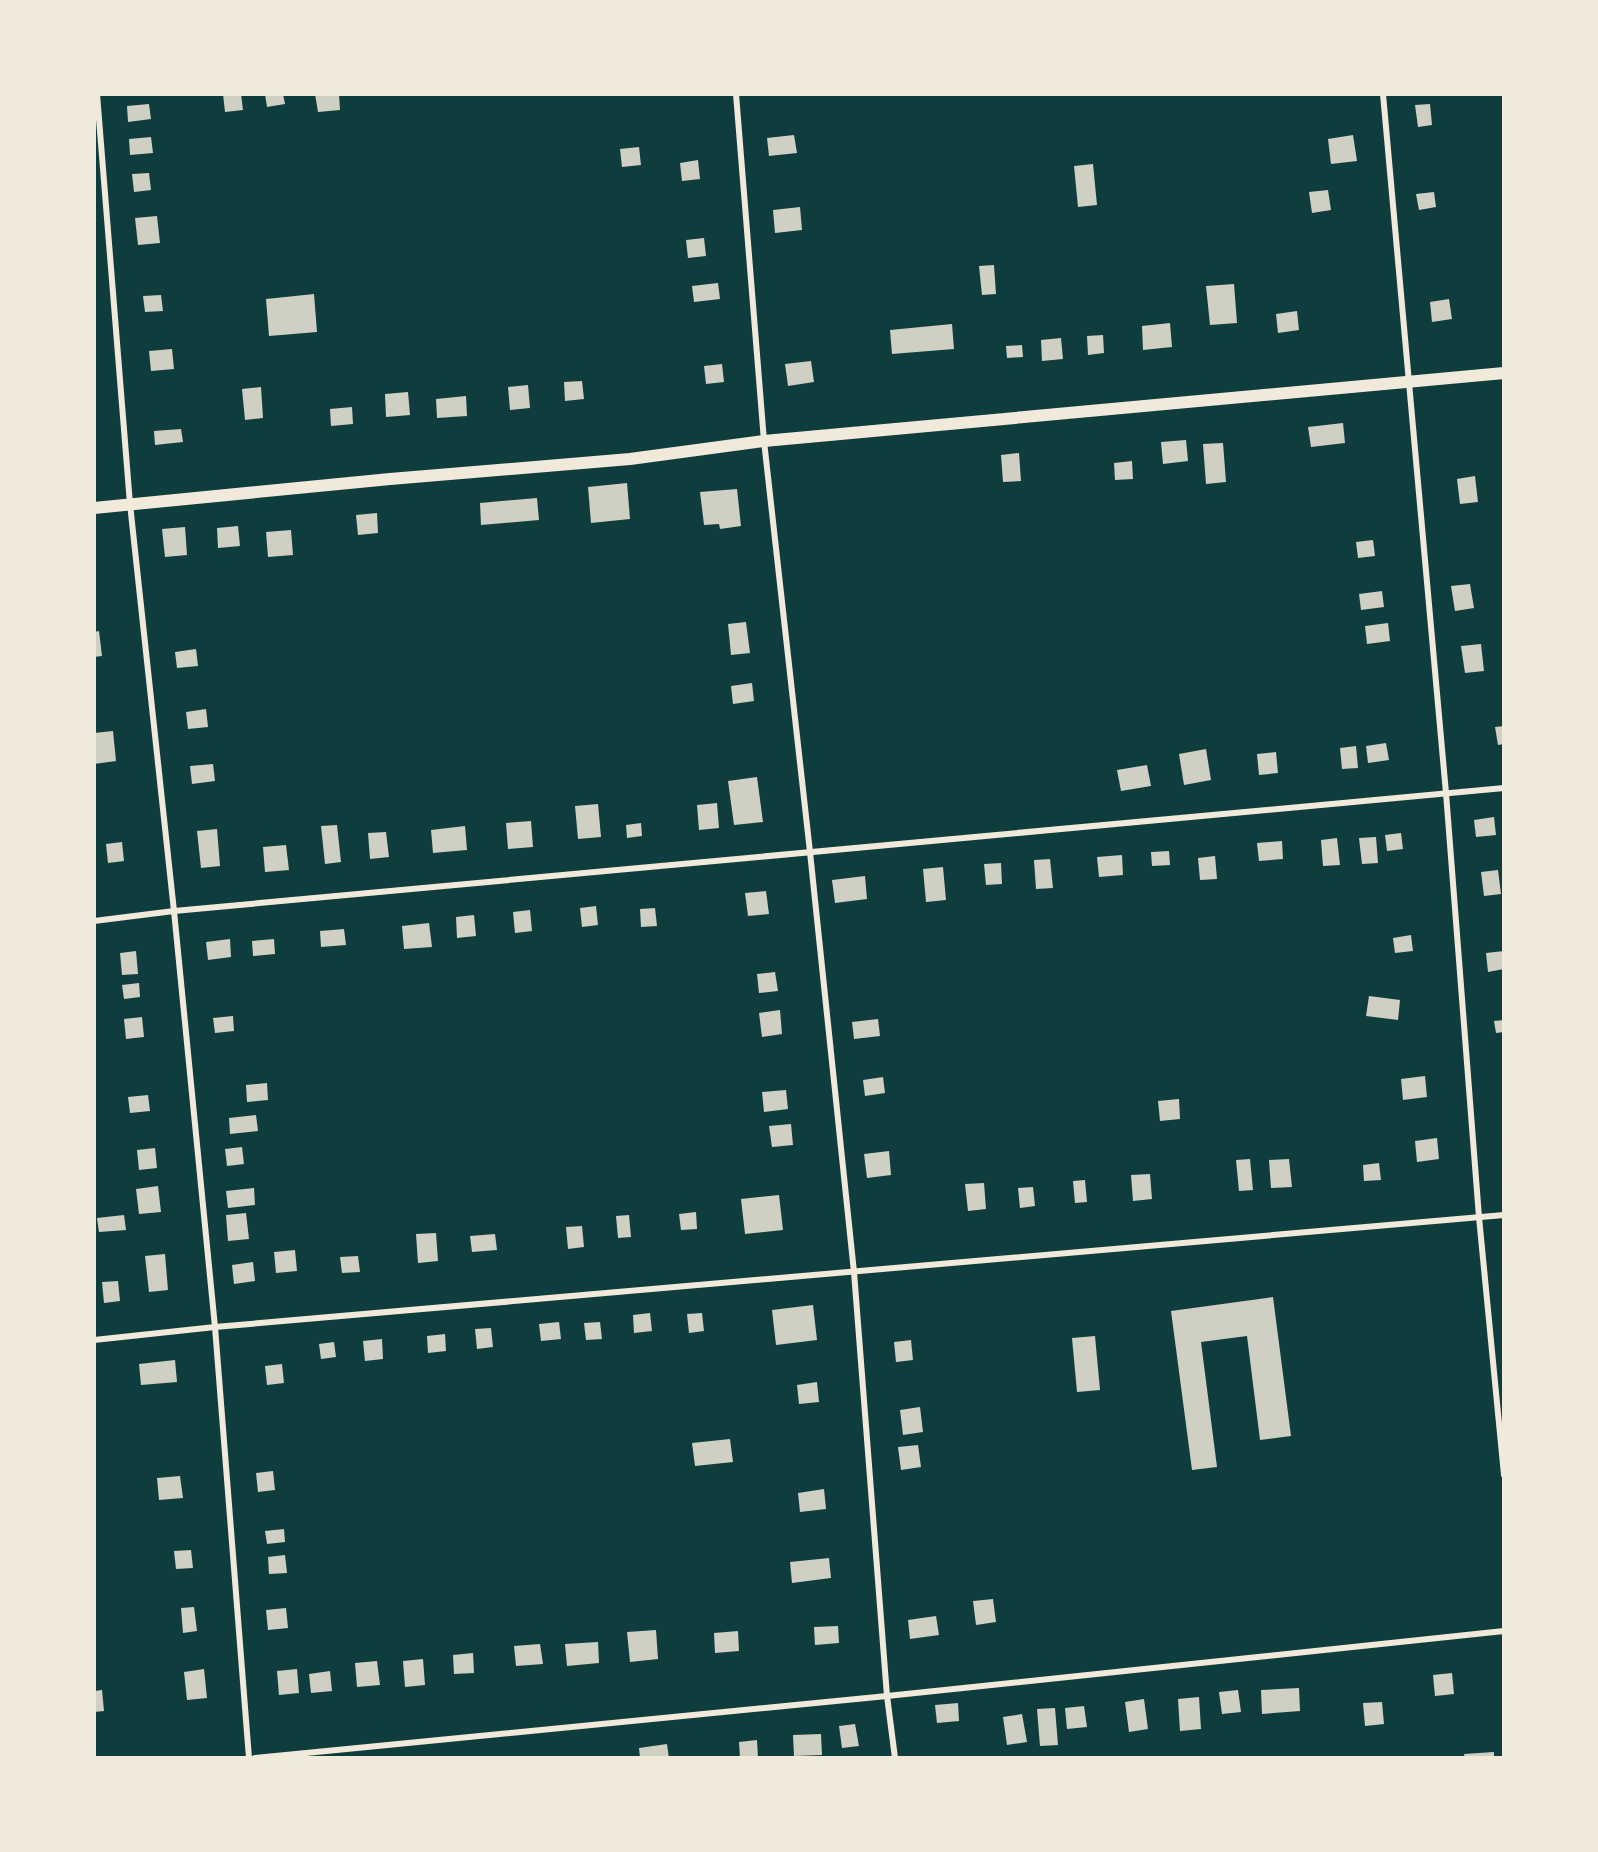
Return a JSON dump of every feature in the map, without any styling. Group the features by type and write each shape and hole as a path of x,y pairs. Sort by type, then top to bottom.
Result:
{"main road":[{"path":"94,508 390,478 630,459 764,441 1503,373"}],"street":[{"path":"97,94 130,504 174,911 215,1327 249,1758"},
{"path":"736,94 764,441 854,1272 887,1696 894,1758"},
{"path":"1383,94 1446,793 1479,1217 1503,1475"},
{"path":"94,921 174,911 1503,788"},
{"path":"94,1340 215,1327 1503,1215"},
{"path":"255,1758 887,1696 1503,1631"}],"building":[{"path":"223,94 241,94 243,110 225,112"},
{"path":"265,94 283,94 285,104 267,107"},
{"path":"315,94 339,94 340,110 318,112"},
{"path":"149,104 151,119 128,122 127,106"},
{"path":"1430,104 1432,125 1418,127 1415,105"},
{"path":"794,135 797,153 769,156 767,138"},
{"path":"1353,135 1357,161 1331,164 1328,139"},
{"path":"151,137 153,153 130,155 129,139"},
{"path":"639,147 641,165 622,167 620,149"},
{"path":"698,160 700,179 682,181 680,163"},
{"path":"1093,164 1097,205 1078,207 1074,166"},
{"path":"149,173 151,190 134,192 132,174"},
{"path":"1328,190 1331,210 1312,213 1309,192"},
{"path":"1434,192 1436,207 1419,210 1416,194"},
{"path":"800,207 802,230 775,233 773,210"},
{"path":"157,216 160,243 138,245 135,218"},
{"path":"704,238 706,256 688,258 686,240"},
{"path":"994,265 996,294 982,295 979,266"},
{"path":"718,283 720,299 694,302 692,286"},
{"path":"1234,284 1237,323 1210,325 1206,286"},
{"path":"314,294 317,332 269,336 266,299"},
{"path":"161,295 163,311 145,312 143,296"},
{"path":"1449,299 1452,319 1432,322 1430,302"},
{"path":"1297,311 1299,330 1278,333 1276,314"},
{"path":"1170,323 1172,347 1143,350 1142,326"},
{"path":"952,324 954,349 892,354 890,330"},
{"path":"1103,335 1104,353 1088,355 1087,336"},
{"path":"1061,338 1063,359 1042,361 1041,340"},
{"path":"1022,345 1023,357 1007,358 1006,346"},
{"path":"172,349 174,369 151,371 149,351"},
{"path":"811,361 814,382 788,386 785,364"},
{"path":"722,364 724,382 706,384 704,366"},
{"path":"582,381 584,399 565,401 564,382"},
{"path":"528,385 530,408 510,410 508,387"},
{"path":"261,387 263,418 245,420 242,389"},
{"path":"408,392 410,415 386,417 385,394"},
{"path":"466,396 467,416 437,418 436,399"},
{"path":"352,407 353,424 331,426 330,409"},
{"path":"1343,423 1345,443 1311,447 1308,427"},
{"path":"181,429 183,442 155,445 154,431"},
{"path":"1186,440 1188,461 1163,464 1161,442"},
{"path":"1223,443 1226,482 1206,484 1203,444"},
{"path":"1019,453 1021,481 1003,482 1001,455"},
{"path":"1132,461 1133,479 1115,480 1114,463"},
{"path":"1475,476 1478,502 1460,504 1457,479"},
{"path":"627,483 630,519 591,523 588,487"},
{"path":"737,489 741,526 720,529 719,524 704,525 700,492"},
{"path":"537,498 539,520 481,525 480,503"},
{"path":"377,513 378,533 358,535 356,515"},
{"path":"238,526 240,546 218,548 217,528"},
{"path":"185,527 187,555 165,557 162,529"},
{"path":"291,530 293,555 268,557 266,532"},
{"path":"1373,540 1375,556 1358,558 1356,542"},
{"path":"1470,584 1474,608 1455,611 1451,586"},
{"path":"1382,591 1384,607 1361,610 1359,594"},
{"path":"746,622 750,653 731,655 728,624"},
{"path":"1388,623 1390,641 1367,644 1365,626"},
{"path":"99,631 102,656 94,657 94,632"},
{"path":"1481,644 1484,671 1465,673 1461,646"},
{"path":"196,649 198,666 177,668 175,652"},
{"path":"752,683 754,701 733,704 731,686"},
{"path":"206,709 208,727 188,729 186,712"},
{"path":"1504,726 1504,744 1498,745 1495,727"},
{"path":"113,731 116,761 94,764 94,733"},
{"path":"1386,743 1389,760 1368,763 1366,746"},
{"path":"1356,746 1358,768 1342,769 1340,748"},
{"path":"1206,749 1211,780 1184,785 1179,754"},
{"path":"1276,752 1278,773 1259,775 1257,754"},
{"path":"213,764 215,781 192,784 190,766"},
{"path":"1147,765 1151,786 1121,791 1117,770"},
{"path":"757,777 763,822 734,825 728,781"},
{"path":"717,803 719,828 699,830 697,805"},
{"path":"598,804 601,837 578,839 575,806"},
{"path":"1494,817 1496,835 1476,837 1474,820"},
{"path":"531,821 533,847 508,849 506,823"},
{"path":"641,823 642,836 627,838 626,825"},
{"path":"337,825 341,862 325,864 321,826"},
{"path":"465,826 467,850 433,853 431,830"},
{"path":"217,829 220,866 201,868 197,831"},
{"path":"386,832 389,857 370,859 368,833"},
{"path":"1401,833 1403,849 1387,851 1385,835"},
{"path":"1376,837 1378,863 1362,864 1359,838"},
{"path":"1337,838 1340,865 1323,866 1321,840"},
{"path":"1282,841 1283,859 1259,861 1257,843"},
{"path":"122,842 124,861 108,863 106,844"},
{"path":"286,845 289,870 265,872 263,847"},
{"path":"1169,851 1170,865 1152,866 1151,852"},
{"path":"1122,855 1123,875 1099,877 1097,857"},
{"path":"1215,856 1217,879 1200,880 1198,858"},
{"path":"1050,859 1053,888 1036,889 1034,860"},
{"path":"1001,863 1002,884 986,885 984,864"},
{"path":"943,867 946,900 926,902 923,869"},
{"path":"1498,870 1501,894 1484,896 1481,872"},
{"path":"865,876 867,899 835,903 832,880"},
{"path":"766,891 769,914 748,916 745,893"},
{"path":"596,906 598,925 582,927 580,908"},
{"path":"655,908 657,926 641,927 640,909"},
{"path":"530,910 532,931 515,933 513,912"},
{"path":"474,915 476,936 457,938 456,917"},
{"path":"429,923 432,947 404,949 402,926"},
{"path":"344,929 346,945 321,947 320,931"},
{"path":"1411,935 1413,951 1395,953 1393,938"},
{"path":"230,939 231,957 208,960 206,942"},
{"path":"274,939 275,954 253,956 252,941"},
{"path":"136,951 138,974 122,975 120,953"},
{"path":"1504,951 1504,969 1488,972 1486,953"},
{"path":"775,972 778,991 759,993 757,974"},
{"path":"139,983 140,997 124,999 122,985"},
{"path":"1369,996 1400,1000 1398,1020 1366,1016"},
{"path":"780,1010 782,1034 762,1037 759,1013"},
{"path":"233,1016 234,1031 215,1033 213,1018"},
{"path":"142,1017 144,1037 126,1039 124,1019"},
{"path":"878,1019 880,1036 854,1039 852,1022"},
{"path":"1504,1020 1504,1032 1496,1033 1494,1021"},
{"path":"1425,1076 1427,1097 1403,1100 1401,1079"},
{"path":"883,1077 885,1093 865,1096 863,1080"},
{"path":"267,1083 268,1100 247,1102 246,1085"},
{"path":"786,1090 788,1109 764,1112 762,1092"},
{"path":"148,1095 150,1111 130,1113 128,1097"},
{"path":"1179,1099 1180,1119 1160,1121 1158,1101"},
{"path":"256,1115 258,1131 230,1134 229,1118"},
{"path":"791,1124 793,1145 772,1147 769,1126"},
{"path":"1437,1138 1439,1159 1417,1162 1415,1141"},
{"path":"242,1147 244,1164 227,1166 225,1149"},
{"path":"155,1148 157,1168 139,1170 137,1150"},
{"path":"889,1151 891,1175 867,1178 864,1154"},
{"path":"1250,1159 1253,1190 1239,1191 1236,1160"},
{"path":"1289,1159 1292,1187 1271,1188 1269,1160"},
{"path":"1379,1163 1381,1180 1364,1181 1363,1165"},
{"path":"1150,1174 1152,1199 1133,1201 1131,1175"},
{"path":"1085,1180 1087,1202 1075,1203 1073,1181"},
{"path":"984,1183 986,1209 968,1211 965,1184"},
{"path":"158,1186 161,1212 139,1214 136,1189"},
{"path":"1033,1187 1035,1206 1020,1208 1018,1188"},
{"path":"254,1188 255,1205 228,1208 226,1191"},
{"path":"779,1195 783,1230 745,1234 741,1199"},
{"path":"696,1212 697,1229 681,1230 679,1214"},
{"path":"246,1213 249,1239 228,1241 226,1215"},
{"path":"124,1215 126,1230 99,1232 97,1218"},
{"path":"629,1215 631,1237 618,1238 616,1216"},
{"path":"582,1226 584,1247 568,1249 566,1227"},
{"path":"436,1233 438,1261 418,1263 416,1234"},
{"path":"495,1234 497,1250 472,1252 470,1236"},
{"path":"295,1250 297,1271 276,1273 274,1252"},
{"path":"165,1254 168,1290 149,1292 145,1256"},
{"path":"358,1256 360,1272 342,1273 340,1257"},
{"path":"253,1262 255,1281 234,1284 232,1265"},
{"path":"118,1281 120,1301 104,1303 102,1282"},
{"path":"1273,1297 1291,1436 1260,1440 1247,1336 1201,1342 1217,1467 1192,1470 1171,1311"},
{"path":"813,1305 817,1340 776,1345 772,1310"},
{"path":"650,1313 652,1331 634,1333 633,1315"},
{"path":"702,1313 704,1331 689,1333 687,1314"},
{"path":"559,1322 561,1339 541,1341 539,1324"},
{"path":"600,1322 602,1339 586,1340 584,1323"},
{"path":"491,1328 493,1347 477,1349 475,1329"},
{"path":"445,1334 446,1351 428,1353 427,1336"},
{"path":"1095,1336 1100,1390 1077,1392 1072,1338"},
{"path":"382,1339 383,1359 365,1361 363,1341"},
{"path":"911,1340 913,1360 896,1362 894,1342"},
{"path":"334,1342 336,1357 321,1359 319,1344"},
{"path":"175,1360 177,1382 141,1385 139,1364"},
{"path":"282,1364 284,1383 267,1385 265,1366"},
{"path":"817,1382 819,1402 799,1404 797,1385"},
{"path":"920,1407 923,1432 903,1435 900,1410"},
{"path":"730,1439 733,1462 695,1466 692,1443"},
{"path":"918,1445 921,1467 901,1470 898,1447"},
{"path":"273,1471 275,1490 258,1492 256,1473"},
{"path":"180,1476 183,1498 159,1500 157,1478"},
{"path":"824,1489 826,1509 800,1512 798,1493"},
{"path":"284,1529 285,1542 267,1544 265,1531"},
{"path":"191,1550 193,1568 176,1569 174,1551"},
{"path":"285,1555 287,1573 269,1574 268,1557"},
{"path":"829,1558 831,1578 792,1583 790,1562"},
{"path":"993,1599 996,1622 976,1625 973,1601"},
{"path":"194,1607 197,1631 183,1633 181,1608"},
{"path":"286,1608 288,1628 268,1630 266,1610"},
{"path":"936,1616 939,1635 910,1639 908,1620"},
{"path":"838,1626 839,1643 815,1645 814,1627"},
{"path":"656,1630 658,1659 630,1662 627,1632"},
{"path":"738,1631 739,1651 715,1653 714,1633"},
{"path":"598,1642 599,1663 567,1666 565,1644"},
{"path":"540,1644 543,1664 516,1666 514,1646"},
{"path":"473,1653 474,1673 454,1674 453,1655"},
{"path":"423,1659 425,1685 405,1687 403,1661"},
{"path":"377,1661 380,1685 357,1687 355,1663"},
{"path":"204,1669 207,1698 187,1700 184,1672"},
{"path":"297,1669 299,1693 279,1695 277,1671"},
{"path":"330,1671 332,1691 311,1693 309,1674"},
{"path":"1452,1673 1454,1694 1435,1696 1433,1675"},
{"path":"1299,1688 1300,1711 1262,1714 1261,1690"},
{"path":"102,1690 104,1711 94,1712 94,1691"},
{"path":"1238,1690 1241,1712 1222,1714 1219,1692"},
{"path":"1199,1697 1201,1729 1180,1731 1178,1699"},
{"path":"1144,1699 1148,1729 1129,1732 1125,1702"},
{"path":"1382,1702 1384,1724 1365,1726 1363,1703"},
{"path":"958,1703 959,1721 937,1723 935,1705"},
{"path":"1084,1706 1087,1727 1067,1729 1065,1708"},
{"path":"1055,1708 1058,1745 1040,1746 1037,1709"},
{"path":"1022,1714 1027,1742 1007,1745 1003,1717"},
{"path":"855,1724 859,1746 842,1748 839,1726"},
{"path":"821,1734 822,1755 794,1756 793,1735"},
{"path":"757,1740 758,1758 740,1758 739,1742"},
{"path":"667,1744 669,1758 640,1758 639,1748"},
{"path":"1494,1752 1494,1758 1465,1758 1464,1754"}]}
